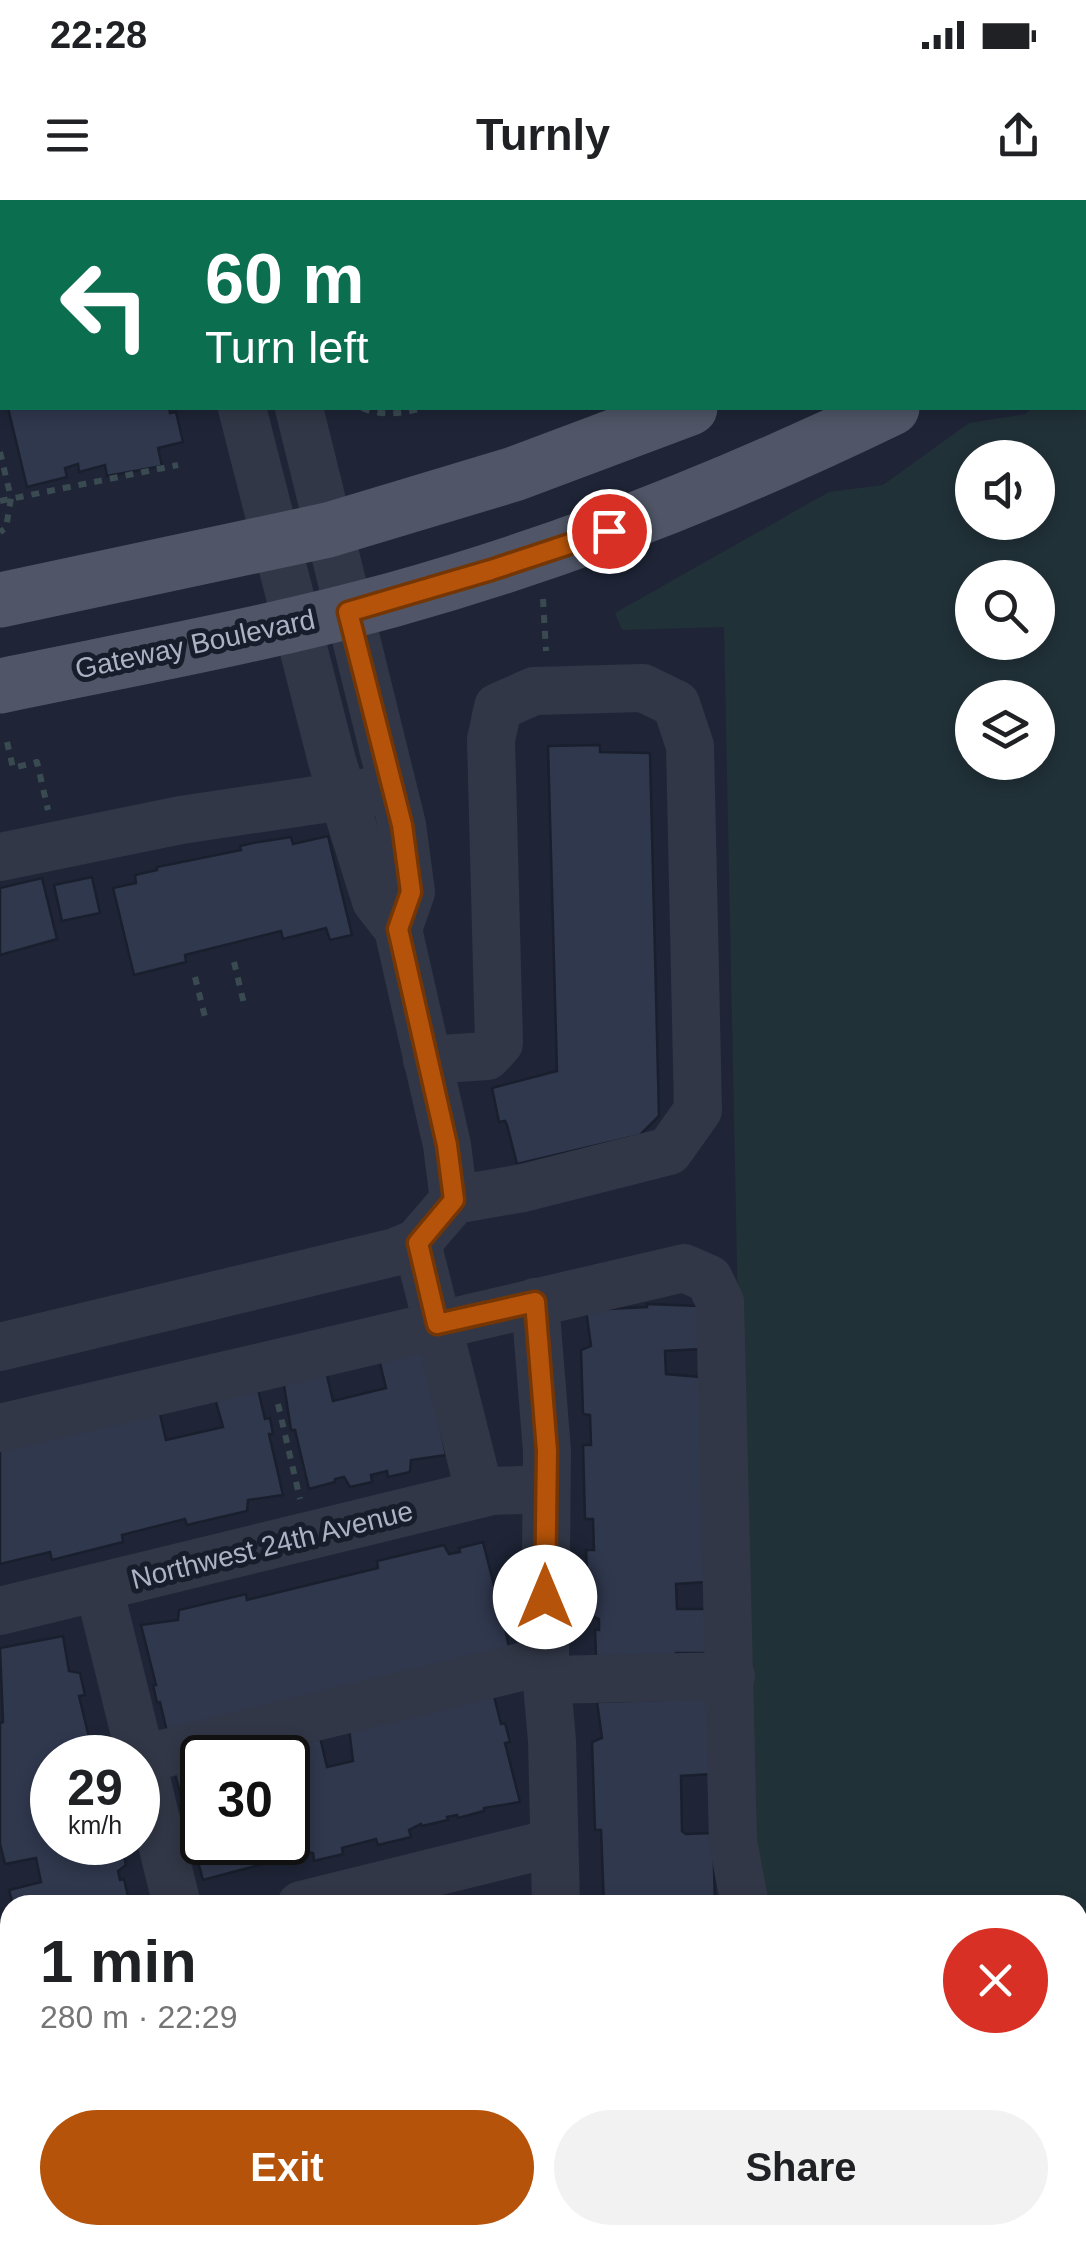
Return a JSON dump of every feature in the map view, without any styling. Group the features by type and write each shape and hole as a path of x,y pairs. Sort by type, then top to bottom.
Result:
{"main road":[{"path":"0,600 328,530 532,468 685,410"},
{"name":"Gateway Boulevard","path":"0,686 348,612 491,570 609,531 723,486 888,410"}],"street":[{"path":"242,410 295,622 345,798 376,901 398,929 447,1145 454,1200"},
{"path":"299,410 394,788 411,892 398,929"},
{"path":"0,1347 395,1252 418,1243 454,1200 524,1188 669,1151 698,1110 690,746 676,704 643,688 534,692 498,707 491,740 500,1044 487,1056 426,1060"},
{"path":"0,857 181,820 394,788"},
{"path":"418,1243 480,1494"},
{"path":"0,1428 684,1268 710,1279 720,1302 732,1842 743,1895"},
{"path":"535,1302 547,1451 546,1671 552,1741 553,1895"},
{"name":"Northwest 24th Avenue","path":"0,1611 480,1494 546,1489"},
{"path":"99,1588 136,1735"},
{"path":"160,1755 546,1671 730,1676"},
{"path":"160,1834 175,1895"},
{"path":"341,1895 553,1842"}],"path":[{"path":"367,410 404,410"},
{"path":"0,452 11,498 6,528 0,532"},
{"path":"0,501 178,465"},
{"path":"543,599 547,669"},
{"path":"7,742 13,768 36,762 52,826"},
{"path":"234,962 244,1008"},
{"path":"196,977 205,1018"},
{"path":"276,1390 302,1505"}],"shaded area":[{"path":"1029,410 1086,410 1086,1895 760,1895 749,1848 724,627 622,630 615,613 829,492 883,485 969,423 1026,414"}],"building":[{"path":"8,410 176,412 183,442 158,448 162,466 107,476 105,465 79,472 78,464 65,468 67,477 27,487"},
{"path":"600,745 600,752 650,753 659,1116 640,1135 517,1164 507,1125 505,1121 499,1122 492,1088 557,1071 548,746"},
{"path":"328,836 352,935 330,940 326,928 283,939 281,931 185,955 186,962 134,975 113,888 136,883 135,875 157,867 241,850 240,846 291,837 293,844"},
{"path":"92,877 100,913 62,921 54,885"},
{"path":"42,878 57,939 0,955 0,888"},
{"path":"647,1304 700,1306 702,1349 665,1351 666,1374 700,1377 706,1582 676,1584 677,1609 709,1609 712,1653 676,1653 676,1657 596,1656 595,1629 599,1630 599,1619 589,1615 586,1550 594,1550 593,1519 585,1519 583,1445 591,1445 590,1415 583,1414 581,1350 591,1346 586,1310"},
{"path":"423,1344 446,1455 411,1460 410,1472 388,1477 387,1471 371,1475 372,1482 350,1487 344,1477 309,1489 295,1430 291,1430 283,1379 325,1367 333,1401 386,1388 378,1355"},
{"path":"257,1385 265,1419 270,1418 273,1434 269,1434 283,1495 248,1500 247,1511 187,1525 185,1519 122,1535 123,1542 52,1560 50,1552 0,1564 0,1449 159,1410 166,1440 223,1427 214,1395"},
{"path":"483,1542 506,1617 503,1618 510,1652 168,1736 141,1625 178,1620 179,1610 246,1594 247,1600 378,1568 377,1561 444,1545 449,1554"},
{"path":"63,1636 69,1671 80,1673 85,1695 79,1696 88,1735 30,1735 30,1859 5,1864 0,1844 0,1648"},
{"path":"493,1692 510,1742 505,1743 520,1802 421,1824 409,1830 411,1837 378,1845 376,1839 342,1848 343,1854 314,1861 310,1852 310,1739 320,1737 327,1767 353,1761 349,1729"},
{"path":"712,1698 712,1774 681,1776 682,1831 713,1833 715,1895 604,1895 601,1830 595,1830 592,1742 602,1738 597,1702"},
{"path":"180,1768 180,1793 174,1770"},
{"path":"37,1865 126,1865 118,1871 128,1895 10,1895 9,1890 41,1882"},
{"path":"199,1865 259,1865 203,1880"}],"route":[{"path":"545,1597 547,1451 535,1302 437,1324 424,1275 418,1243 454,1200 447,1145 398,929 411,892 402,825 348,612 609,531"}]}
